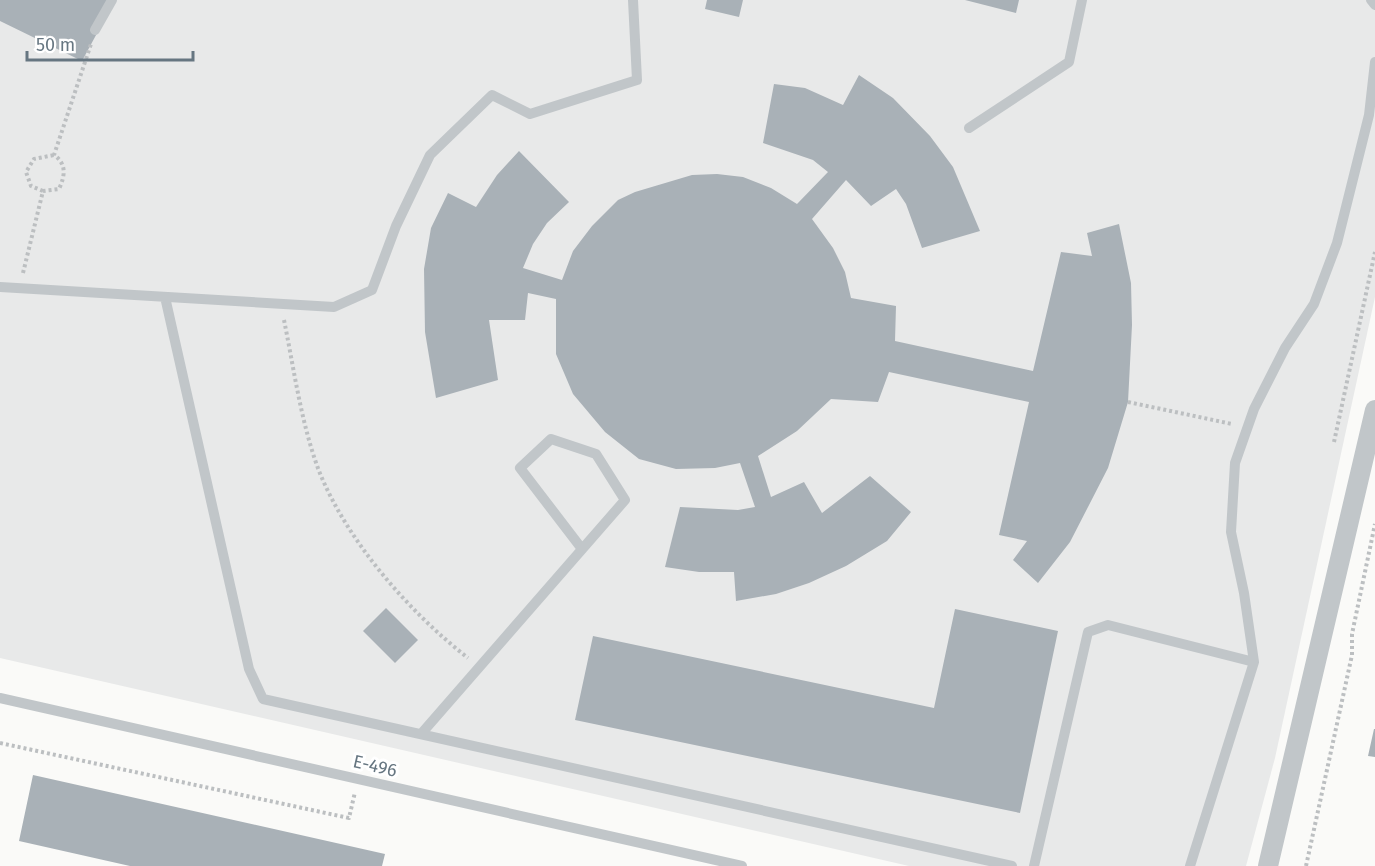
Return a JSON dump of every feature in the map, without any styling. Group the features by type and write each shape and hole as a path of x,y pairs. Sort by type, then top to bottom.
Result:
{"street":[{"path":"1268,866 1375,410"}],"lane":[{"path":"95,30 112,0"},
{"path":"0,287 334,308 372,290 396,226 430,155 492,94 530,114 637,80 633,0"},
{"path":"969,129 1069,62 1082,0"},
{"path":"1371,0 1375,5"},
{"path":"1190,866 1254,662 1244,593 1231,532 1235,463 1254,409 1285,348 1314,304 1337,243 1369,115 1375,62"},
{"path":"165,297 249,669 263,699 1012,866"},
{"path":"421,734 625,500 596,454 551,439 520,468 582,549"},
{"path":"1034,866 1088,632 1108,625 1254,662"},
{"name":"E-496","path":"0,698 742,866"}],"path":[{"path":"54,155 95,30"},
{"path":"54,155 62,164 65,176 59,189 43,191 31,186 26,172 34,159 54,155"},
{"path":"20,288 43,191"},
{"path":"1334,442 1375,252"},
{"path":"281,304 304,414 319,470 339,514 383,577 466,658 480,666"},
{"path":"1128,402 1248,427"},
{"path":"1306,866 1352,655 1352,634 1375,524"},
{"path":"0,743 349,818 358,779"}],"shaded area":[{"path":"0,0 1375,0 1375,297 1275,758 1246,866 909,866 0,658"}],"building":[{"path":"0,0 115,0 82,61 0,21"},
{"path":"707,0 743,0 739,17 705,9"},
{"path":"965,0 1019,0 1016,13"},
{"path":"859,75 893,98 930,136 953,167 980,231 922,248 906,204 896,189 871,206 846,180 812,219 833,248 845,272 851,298 896,306 895,341 1033,371 1061,252 1092,256 1087,233 1119,224 1131,283 1132,325 1128,402 1108,468 1070,542 1038,583 1013,560 1027,541 999,535 1029,402 889,372 878,402 831,399 797,431 758,456 771,497 804,482 822,513 870,476 911,512 887,541 846,566 809,583 776,594 736,601 734,572 699,572 665,567 680,507 738,510 755,507 740,463 715,468 676,469 639,459 605,432 573,394 556,354 556,299 528,293 525,320 489,320 498,380 436,398 425,332 424,269 431,228 448,193 476,207 497,175 519,151 569,202 547,223 533,244 523,268 562,280 573,251 592,226 618,200 635,192 692,175 717,174 743,177 771,188 797,204 828,172 813,160 763,143 774,84 805,88 843,105"},
{"path":"386,608 418,640 395,663 363,631"},
{"path":"955,609 1058,631 1020,813 575,720 593,636 934,708"},
{"path":"1375,729 1375,757 1368,756"},
{"path":"33,775 385,854 382,866 130,866 19,841"}]}
